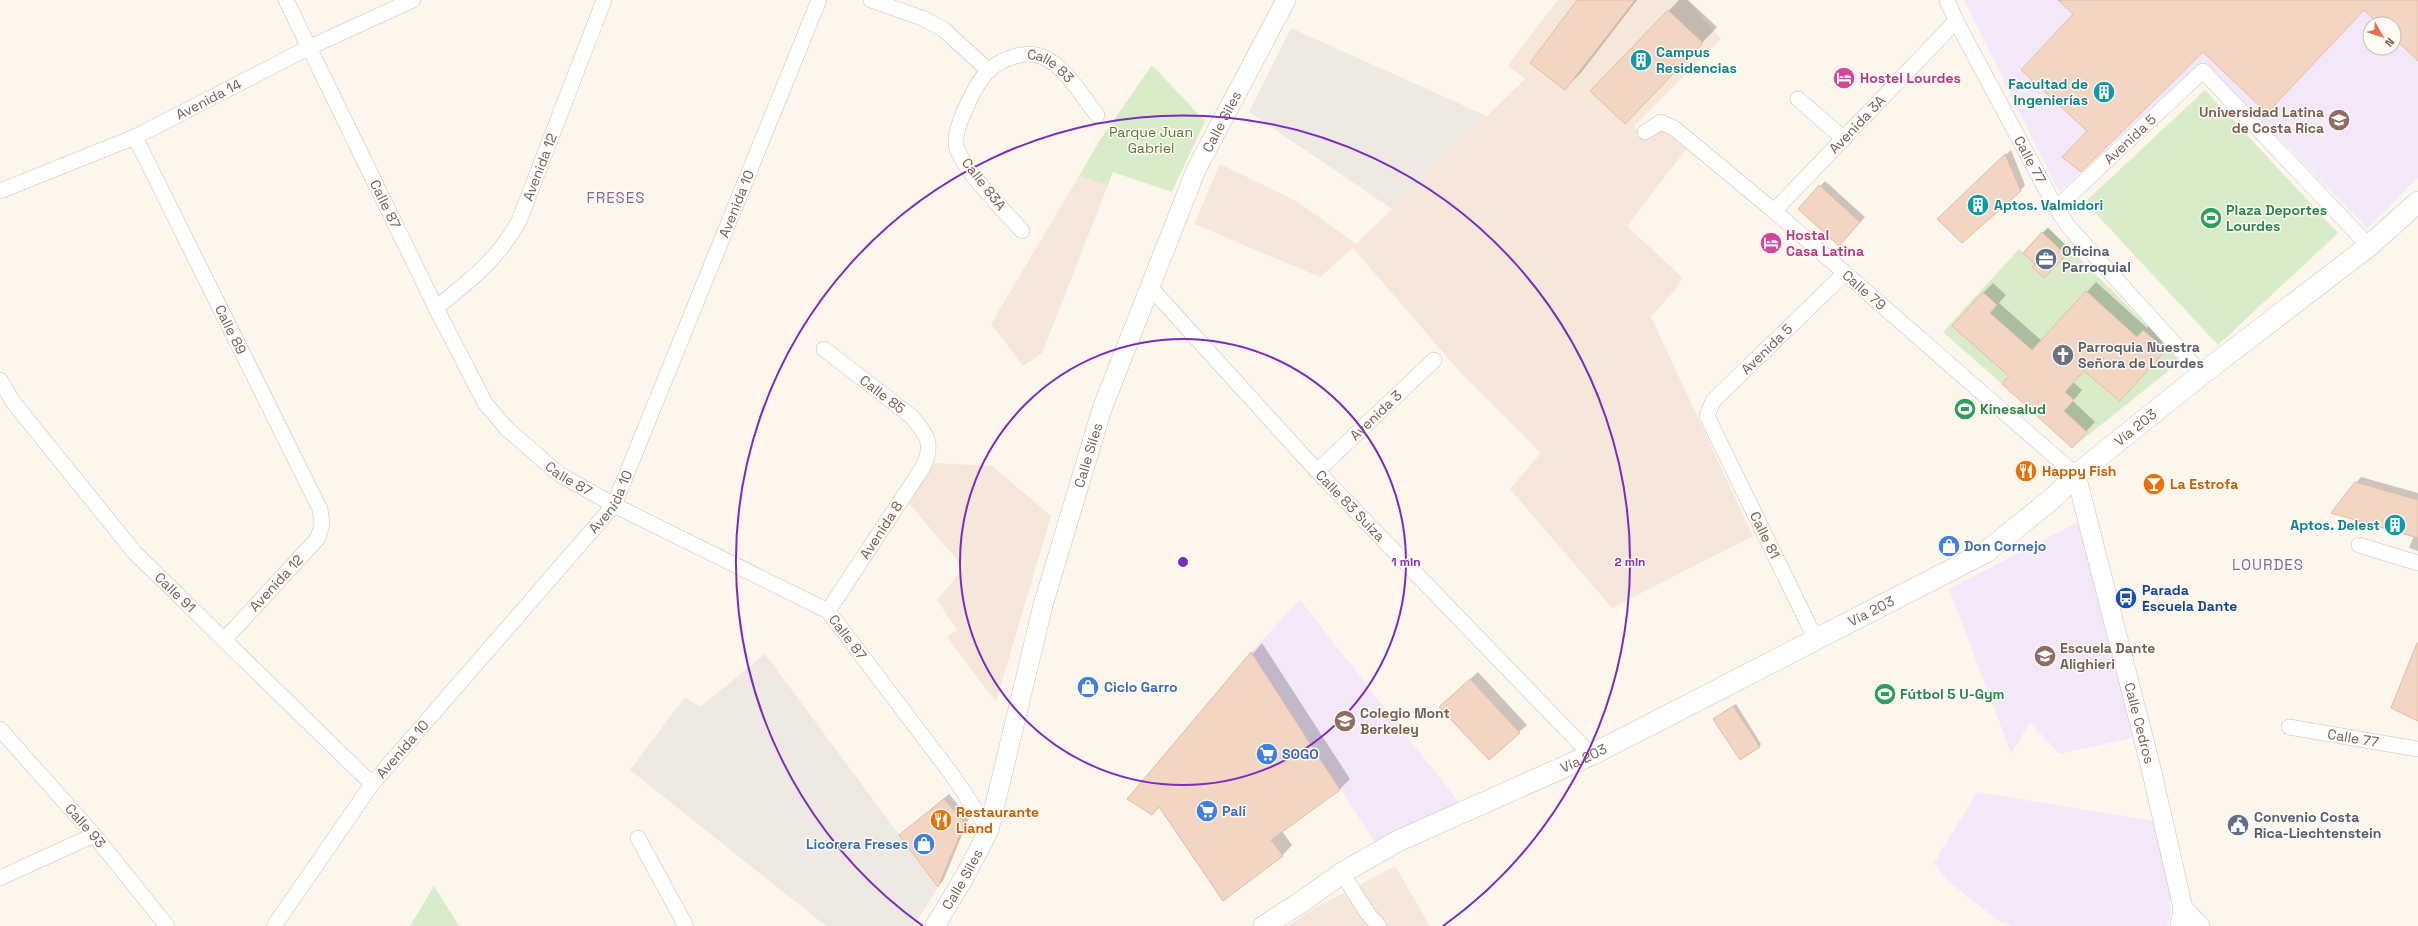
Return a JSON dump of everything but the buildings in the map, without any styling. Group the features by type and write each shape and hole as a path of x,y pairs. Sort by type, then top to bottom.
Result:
{"main road":[{"name":"Vía 203","path":"1264,926 1342,873 1398,841 1591,756 1986,552 2052,499 2076,475 2202,374 2368,246 2418,202"}],"street":[{"name":"Calle 87","path":"286,0 436,308 485,403 507,429 559,474 614,505 828,611 953,776 989,830"},
{"name":"Avenida 14","path":"0,191 135,137 310,47 413,0"},
{"name":"Avenida 12","path":"436,308 490,263 507,243 519,221 604,0"},
{"name":"Avenida 10","path":"274,926 372,784 614,505 819,0"},
{"path":"871,0 922,18 943,29 989,70"},
{"name":"Calle Siles","path":"935,926 965,876 989,830 1043,605 1102,409 1149,286 1196,170 1286,0"},
{"name":"Calle 77","path":"1948,0 1956,21 2056,208 2069,227 2202,374"},
{"name":"Avenida 3A","path":"1774,211 1956,21"},
{"name":"Calle 83","path":"989,70 1022,54 1042,57 1053,62 1064,73 1097,115"},
{"name":"Calle 83A","path":"989,70 966,106 956,127 956,144 973,174 1022,230"},
{"name":"Avenida 5","path":"2056,208 2203,71 2368,246"},
{"path":"1798,99 1844,138"},
{"name":"Calle 79","path":"1645,132 1661,122 1674,128 1774,211 1844,274 2076,475"},
{"name":"Calle 89","path":"135,137 320,510 322,524"},
{"name":"Avenida 5","path":"1713,431 1707,416 1713,401 1844,274"},
{"name":"Calle 83 Suiza","path":"1149,286 1317,471 1591,756"},
{"name":"Calle 85","path":"824,350 912,417 923,430 929,447"},
{"name":"Avenida 3","path":"1317,471 1434,360"},
{"name":"Calle 91","path":"0,380 12,402 135,552 372,784"},
{"name":"Calle 81","path":"1713,431 1816,640"},
{"name":"Avenida 8","path":"828,611 923,467 928,457 929,447"},
{"name":"Calle Cedros","path":"2076,475 2150,764 2183,908 2180,926"},
{"name":"Avenida 12","path":"225,640 318,538 322,524"},
{"path":"2359,545 2418,563"},
{"name":"Calle 77","path":"2289,727 2418,749"},
{"name":"Calle 93","path":"0,728 94,836 167,926"},
{"path":"0,878 94,836"},
{"path":"638,838 686,926"},
{"path":"1342,873 1368,914 1379,926"},
{"path":"2183,908 2200,926"}],"shaded area":[{"path":"1558,0 1687,0 1721,39 1634,126 1644,135 1657,129 1664,130 1687,148 1627,226 1682,277 1675,290 1651,317 1753,536 1612,608 1510,489 1541,453 1459,371 1353,248 1320,277 1194,224 1220,164 1298,202 1356,244 1525,79 1508,65"},
{"name":"Universidad Latina de Costa Rica","path":"1964,0 2418,0 2418,178 2367,228 2203,61 2059,192"},
{"path":"1291,28 1487,116 1392,209 1249,112"},
{"path":"1079,176 1108,185 1042,353 1023,366 991,324"},
{"path":"935,463 992,466 1051,516 996,702 947,637 957,630 937,600 964,568 907,501"},
{"name":"Escuela Dante Alighieri","path":"2082,520 2136,737 2060,754 2030,723 2011,753 1949,589"},
{"name":"Colegio Mont Berkeley","path":"1300,600 1462,806 1376,844 1251,652"},
{"path":"765,654 938,887 914,926 826,926 630,770 685,697 700,707"},
{"path":"1977,792 2153,821 2170,879 2170,917 2167,926 2011,926 2000,922 1948,881 1934,863"},
{"path":"1395,866 1430,926 1288,926 1315,908"}],"green space":[{"name":"Parque Juan Gabriel","path":"1152,65 1205,121 1172,192 1113,172 1108,185 1079,176 1100,140"},
{"name":"Plaza Deportes Lourdes","path":"2205,90 2338,233 2218,345 2085,202"},
{"path":"2048,227 2178,356 2177,364 2072,448 2087,432 2064,411 2065,392 2125,326 2087,291 2002,384 1943,332 2019,249 2035,264 2044,278 2066,255 2042,232","holes":["2144,330 2166,350 2120,401 2087,373"]},
{"path":"434,886 459,926 410,926"}],"place":[{"name":"Campus Residencias","path":"1641,60"},
{"name":"Hostel Lourdes","path":"1844,78"},
{"name":"Facultad de Ingenierías","path":"2104,92"},
{"name":"Universidad Latina de Costa Rica","path":"2339,120"},
{"name":"Aptos. Valmidori","path":"1978,205"},
{"name":"Plaza Deportes Lourdes","path":"2211,218"},
{"name":"Hostal Casa Latina","path":"1771,243"},
{"name":"Oficina Parroquial","path":"2046,259"},
{"name":"Parroquia Nuestra Señora de Lourdes","path":"2063,355"},
{"name":"Kinesalud","path":"1965,409"},
{"name":"Happy Fish","path":"2026,471"},
{"name":"La Estrofa","path":"2154,484"},
{"name":"Aptos. Delest","path":"2395,525"},
{"name":"Don Cornejo","path":"1949,546"},
{"name":"Parada Escuela Dante","path":"2126,598"},
{"name":"Escuela Dante Alighieri","path":"2045,656"},
{"name":"Ciclo Garro","path":"1088,687"},
{"name":"Fútbol 5 U-Gym","path":"1885,694"},
{"name":"Colegio Mont Berkeley","path":"1345,721"},
{"name":"SOGO","path":"1267,754"},
{"name":"Palí","path":"1207,811"},
{"name":"Restaurante Liand","path":"941,820"},
{"name":"Convenio Costa Rica-Liechtenstein","path":"2238,825"},
{"name":"Licorera Freses","path":"924,844"}],"district":[{"name":"FRESES","path":"616,198"},
{"name":"LOURDES","path":"2268,565"}]}
